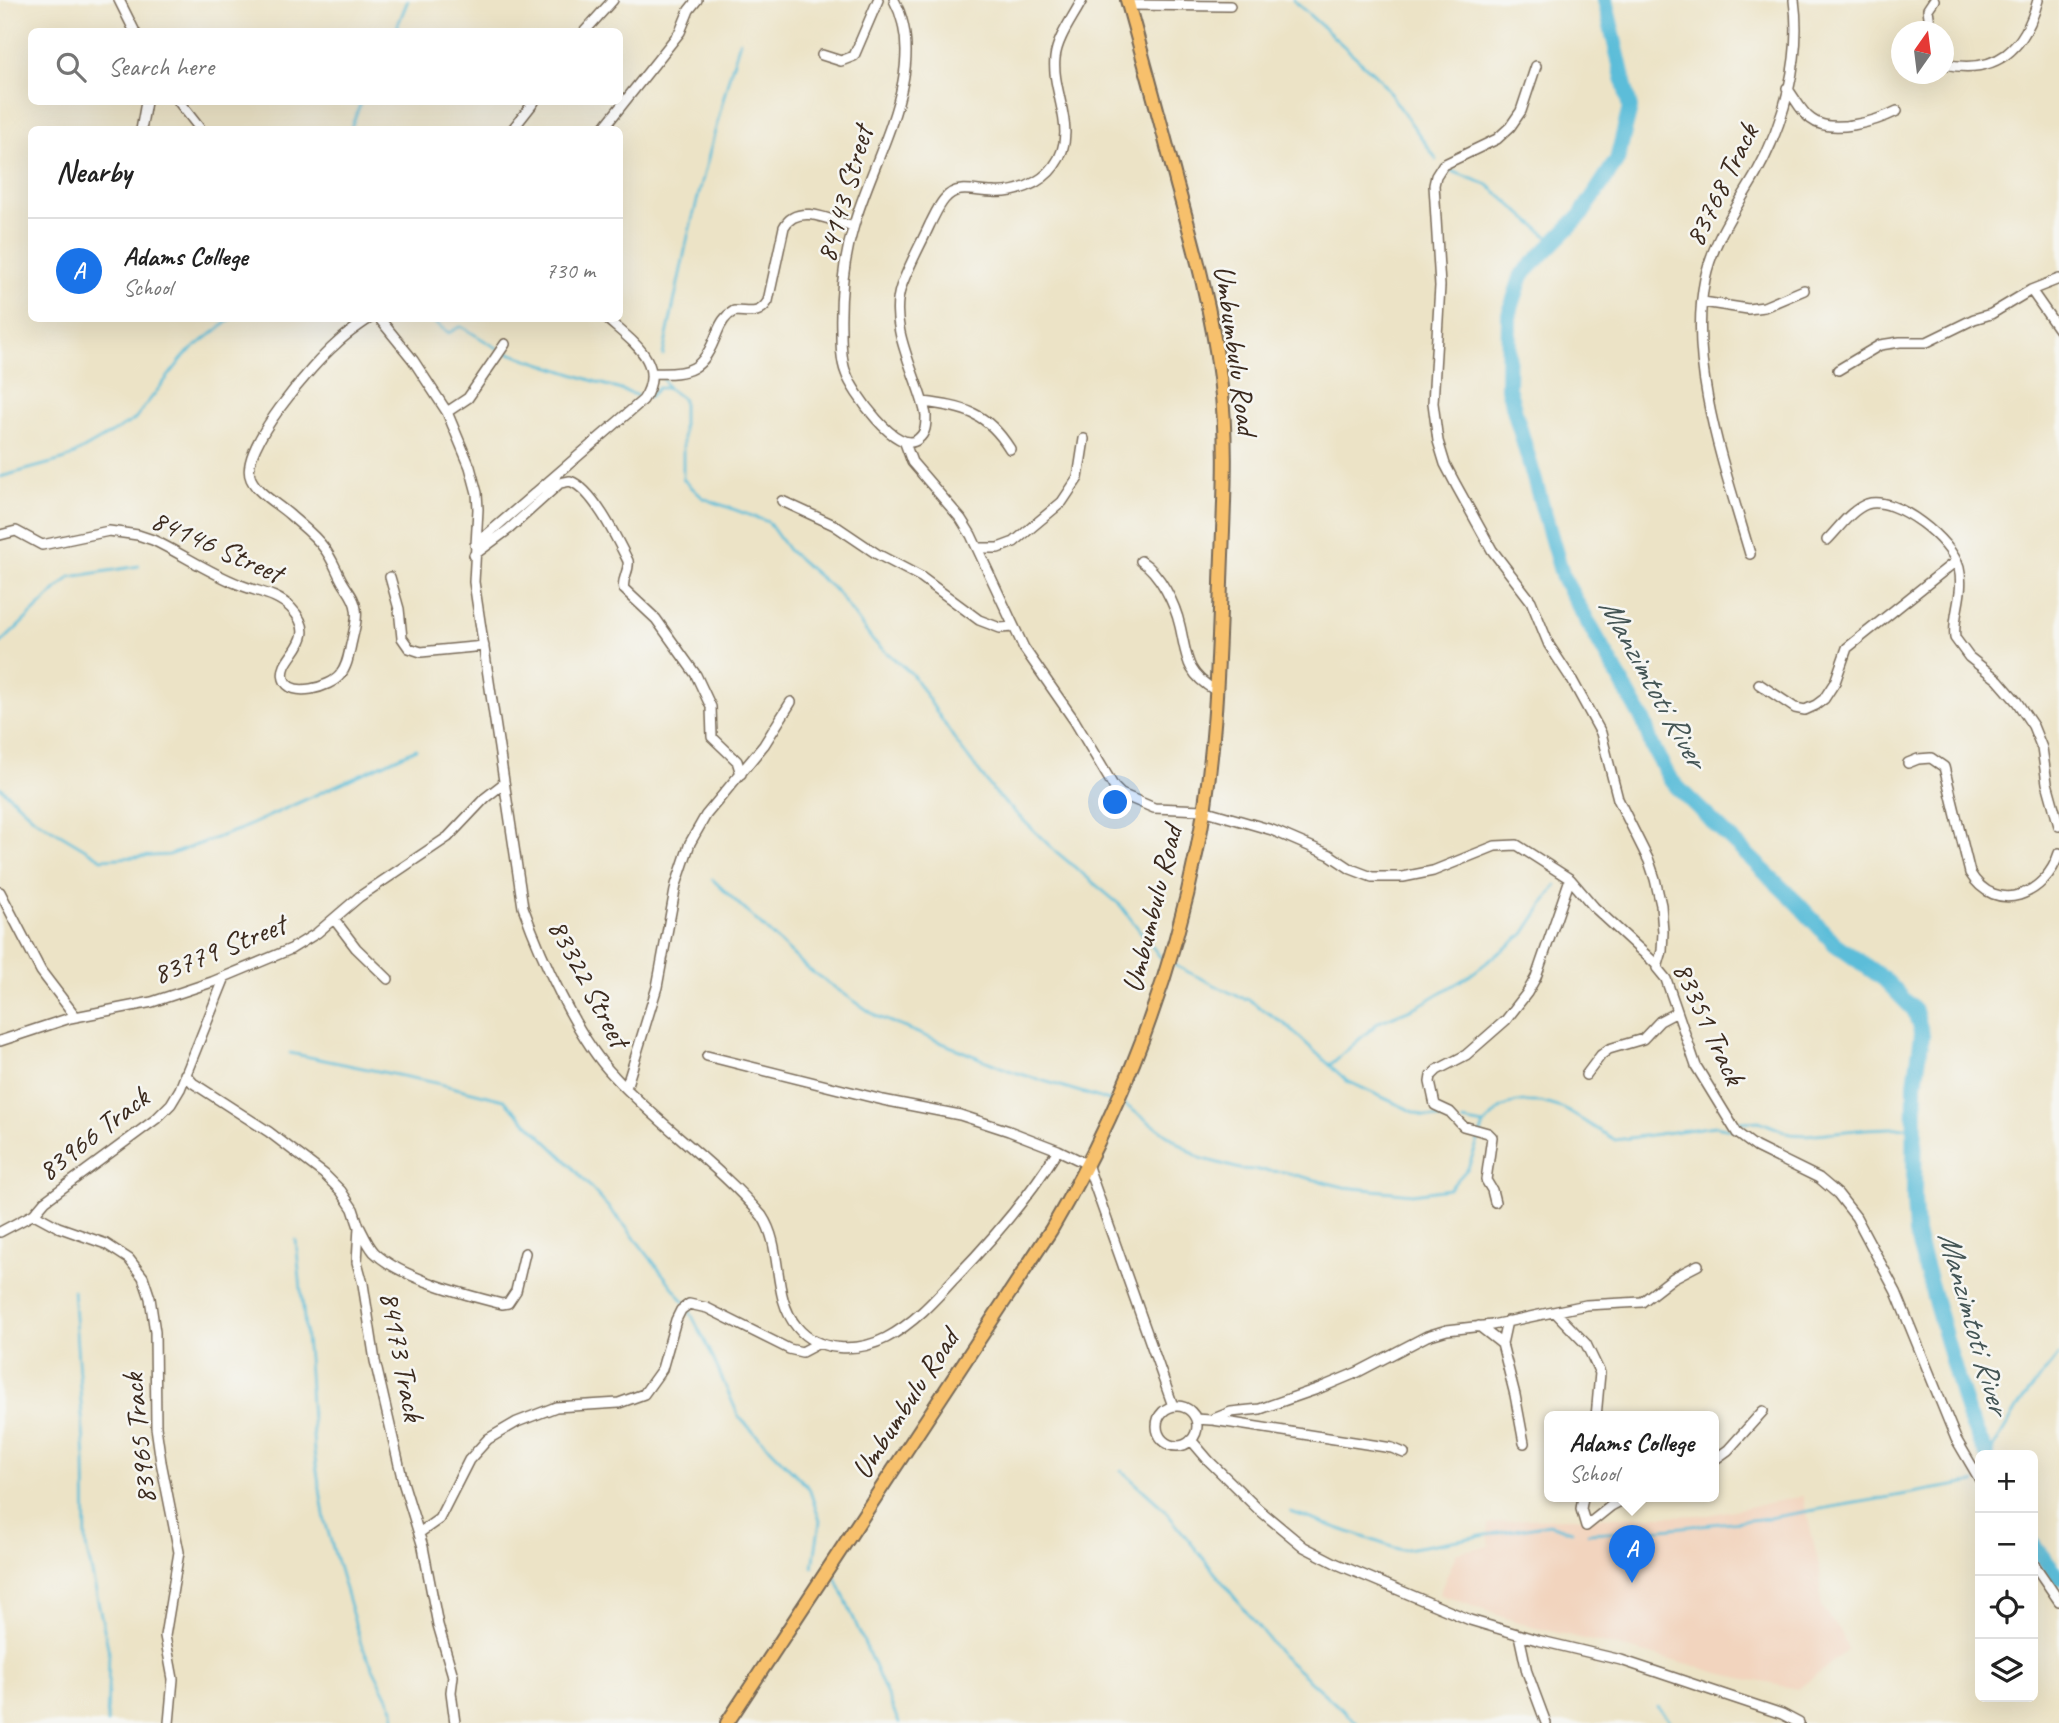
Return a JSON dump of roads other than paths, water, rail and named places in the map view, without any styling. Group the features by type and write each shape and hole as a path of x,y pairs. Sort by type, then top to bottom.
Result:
{"main road":[{"name":"Umbumbulu Road","path":"727,1723 1051,1230 1087,1164 1149,1026 1177,939 1198,848 1211,751 1225,463 1220,379 1203,281 1127,2"}],"street":[{"path":"119,0 133,28"},
{"path":"588,28 613,0"},
{"path":"623,104 680,32 689,10 697,0"},
{"path":"822,55 842,61 854,56 878,0"},
{"name":"84143 Street","path":"894,0 904,29 905,82 853,227 846,265 841,331 846,374 867,409 897,439 905,443"},
{"path":"905,443 920,438 926,427 923,402 899,329 901,287 936,212 948,195 962,190 994,192 1019,189 1041,179 1055,166 1065,128 1055,72 1056,51 1082,0"},
{"name":"83768 Track","path":"1750,554 1712,422 1702,341 1704,281 1711,254 1766,154 1777,128 1795,46 1794,0"},
{"path":"1930,21 1928,9 1934,0"},
{"path":"1954,65 1967,67 1993,61 2017,47 2024,37 2038,0"},
{"path":"1127,2 1230,6"},
{"path":"1536,66 1521,111 1510,127 1488,144 1443,165 1436,176 1434,194 1440,286 1433,403 1438,441 1444,464 1492,550 1531,601 1549,645 1601,733 1618,799 1649,861 1655,879 1663,932 1662,951 1657,968"},
{"path":"1787,88 1810,118 1823,125 1850,126 1897,111"},
{"path":"142,126 145,105"},
{"path":"181,105 198,126"},
{"path":"515,126 532,105"},
{"path":"605,126 622,105"},
{"path":"652,373 673,374 693,370 709,353 727,315 734,311 755,312 766,304 784,227 792,217 806,214 853,227"},
{"path":"1838,370 1880,345 1927,342 1974,319 1991,314 2031,290 2059,279"},
{"path":"1703,302 1748,309 1764,307 1804,290"},
{"path":"2031,290 2059,330"},
{"name":"84146 Street","path":"0,535 16,531 47,545 101,532 122,532 153,540 237,584 285,603 301,622 303,631 300,643 286,666 286,683 292,688 306,689 332,683 340,676 346,663 357,616 354,601 321,543 256,486 248,471 256,446 299,382 336,344 365,322"},
{"name":"83322 Street","path":"384,322 447,412 470,467 477,493 474,582 503,784 523,907 529,924 568,1006 594,1051 612,1075 702,1156 762,1216 771,1234 783,1297 790,1315 797,1327 819,1343"},
{"path":"475,550 643,400 651,384 652,373 645,355 610,322"},
{"path":"447,412 468,398 505,344"},
{"path":"923,402 959,408 982,417 993,426 1010,449"},
{"path":"977,548 998,548 1014,542 1062,502 1078,478 1084,439"},
{"name":"83351 Track","path":"905,443 912,462 961,519 1024,648 1121,794 1154,808 1203,810 1272,830 1373,877 1403,877 1433,871 1505,844 1523,848 1570,879 1594,907 1658,966 1666,979 1696,1066 1737,1133 1756,1147 1819,1178 1838,1194 1856,1217 1896,1292 1956,1439 1975,1471"},
{"path":"475,550 509,529 560,483 570,481 581,487 604,517 628,561 622,584 624,589 656,619 690,666 710,703 712,737 737,761 741,775"},
{"path":"782,501 834,525 877,554 921,577 979,620 1000,628 1014,627"},
{"path":"1827,540 1862,506 1876,502 1906,512 1949,549 1961,582 1955,638 1969,657 1998,680 2027,715 2042,748 2056,799 2059,826"},
{"path":"1141,561 1155,573 1170,601 1179,621 1184,651 1191,667 1205,684 1215,690"},
{"path":"1759,684 1795,708 1805,710 1816,705 1830,692 1847,648 1955,561"},
{"path":"390,577 402,638 409,648 421,652 484,646"},
{"path":"626,1088 657,987 676,885 686,853 706,815 764,745 791,702"},
{"path":"1908,764 1918,759 1931,758 1944,767 1970,873 1976,883 1987,892 2003,896 2026,893 2051,874 2059,853"},
{"name":"83779 Street","path":"0,1041 76,1017 152,1002 225,977 292,949 367,891 447,837 503,784"},
{"path":"1494,1202 1492,1190 1486,1180 1492,1137 1488,1133 1463,1126 1450,1112 1437,1107 1430,1079 1433,1073 1466,1055 1506,1020 1527,993 1536,977 1570,879"},
{"path":"0,892 41,971 76,1017"},
{"path":"334,919 356,948 388,979"},
{"name":"83966 Track","path":"0,1232 34,1214 45,1201 156,1119 171,1104 180,1089 225,977"},
{"path":"1586,1075 1609,1049 1643,1039 1660,1021 1677,1012"},
{"path":"707,1056 883,1100 960,1115 996,1126 1087,1164 1173,1406"},
{"name":"84173 Track","path":"185,1074 193,1083 269,1132 334,1182 349,1200 359,1227 357,1262 375,1362 403,1482 419,1533 438,1625 453,1676 451,1692 455,1723"},
{"path":"419,1533 439,1519 469,1460 488,1439 517,1422 556,1407 619,1403 644,1394 662,1369 676,1320 681,1310 689,1304 707,1308 789,1349 802,1352 819,1343 858,1347 872,1344 905,1325 927,1308 992,1240 1058,1150"},
{"name":"83965 Track","path":"34,1214 58,1227 106,1244 129,1259 143,1277 150,1298 155,1332 156,1427 160,1462 179,1552 165,1636 173,1679 169,1723"},
{"path":"359,1227 374,1251 395,1268 415,1277 502,1304 508,1303 516,1291 525,1253"},
{"path":"1211,1420 1231,1412 1259,1409 1320,1388 1358,1372 1427,1336 1447,1330 1586,1305 1642,1302 1673,1278 1698,1265"},
{"path":"1556,1312 1586,1344 1600,1373 1597,1411"},
{"path":"1507,1321 1502,1345 1524,1443"},
{"path":"1479,1326 1502,1345"},
{"path":"1173,1406 1189,1410 1196,1419 1197,1430 1191,1440 1176,1445 1165,1441 1158,1433 1160,1416 1173,1406"},
{"path":"1719,1456 1763,1411"},
{"path":"1196,1419 1392,1448 1404,1453"},
{"path":"1191,1440 1230,1484 1311,1551 1337,1564 1439,1608 1519,1635 1621,1660 1782,1714 1799,1723"},
{"path":"1582,1502 1581,1509 1586,1526 1619,1502"},
{"path":"2038,1570 2059,1601"},
{"path":"1519,1635 1527,1672 1546,1723"}],"waterway":[{"path":"397,28 408,0"},
{"path":"1293,0 1380,79 1437,160"},
{"name":"Manzimtoti River","path":"1605,0 1630,108 1617,160 1581,215 1522,275 1509,314 1508,388 1563,578 1644,722 1652,746 1670,779 1797,903 1835,944 1884,979 1915,1011 1922,1035 1915,1084 1916,1234 1968,1416 1985,1450"},
{"path":"663,355 688,236 740,41"},
{"path":"352,126 360,105"},
{"path":"1444,168 1488,185 1554,242"},
{"path":"0,477 66,459 134,420 186,354 227,322"},
{"path":"434,322 449,333 462,327 497,348"},
{"path":"503,351 639,396"},
{"path":"663,379 668,388"},
{"path":"649,397 658,388 668,388 683,399 683,479 703,498 768,522 788,550 837,592 873,641 912,674 957,743 996,794 1053,849 1120,905 1161,958"},
{"path":"0,644 70,577 139,566"},
{"path":"0,787 35,819 102,859 169,855 241,829 416,749"},
{"path":"712,879 808,969 876,1016 1011,1071 1110,1101"},
{"path":"1330,1065 1379,1022 1418,1006 1469,976 1524,934 1556,885"},
{"path":"1174,965 1249,1000 1286,1025 1347,1081 1423,1116 1454,1121"},
{"path":"290,1053 504,1100 565,1159 626,1227 686,1304 739,1417 809,1488 820,1521 813,1567"},
{"path":"1463,1121 1484,1125 1501,1108 1516,1102 1541,1102 1564,1109 1615,1140 1715,1126 1731,1129"},
{"path":"1124,1104 1200,1158 1240,1169 1284,1172 1344,1187 1412,1194 1449,1189 1468,1168 1484,1125"},
{"path":"1738,1122 1759,1121 1791,1134 1806,1135 1915,1127"},
{"path":"296,1240 314,1452 325,1521 361,1644 394,1710 394,1723"},
{"path":"73,1290 85,1458 86,1546 109,1652 107,1723"},
{"path":"1992,1450 2021,1402 2059,1354"},
{"path":"1121,1470 1163,1508 1281,1655 1357,1723"},
{"path":"1588,1533 1663,1529 1769,1518 1975,1482"},
{"path":"1291,1512 1401,1550 1549,1524 1572,1531"},
{"name":"Manzimtoti River","path":"2038,1551 2059,1578"},
{"path":"836,1578 899,1723"},
{"path":"1658,1707 1672,1723"}],"place":[{"name":"Adams College","path":"1632,1583"}]}
